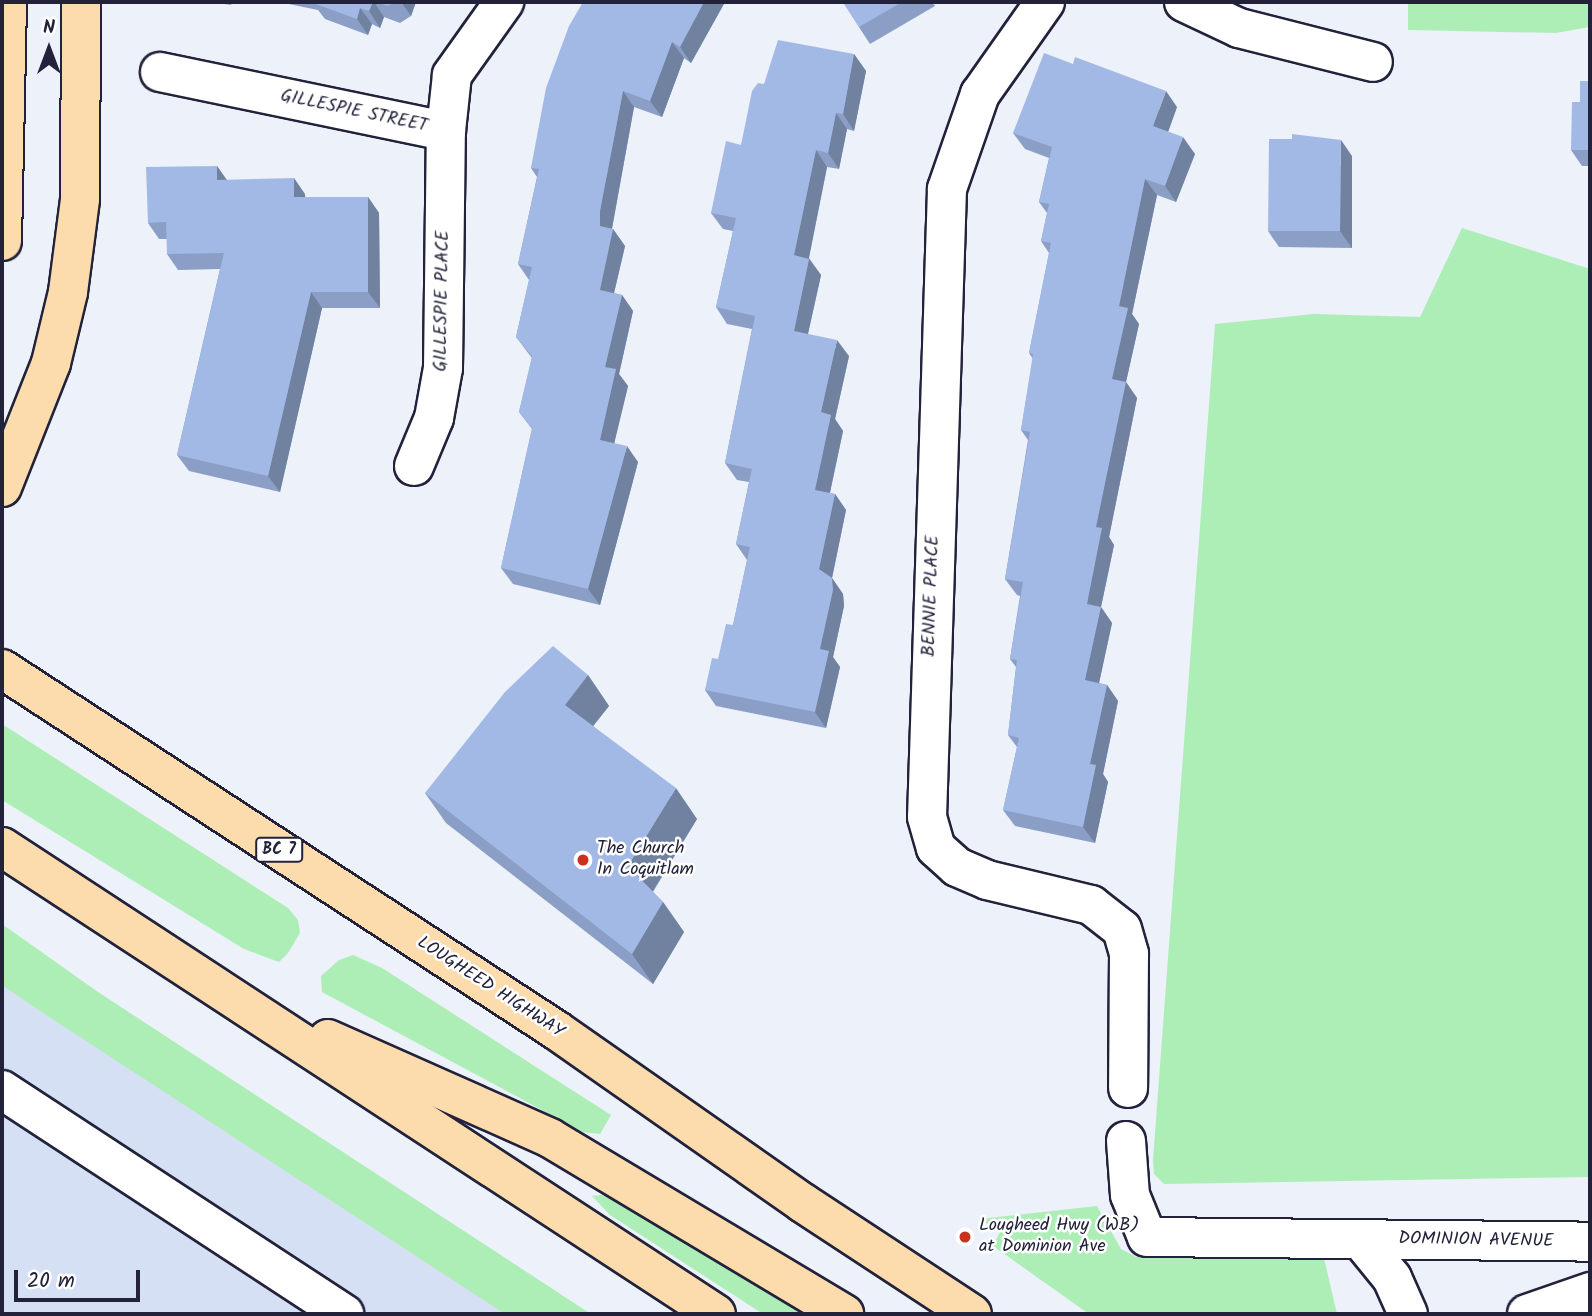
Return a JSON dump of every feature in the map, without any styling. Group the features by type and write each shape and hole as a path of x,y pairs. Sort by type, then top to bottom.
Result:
{"main road":[{"path":"2,241 7,2"},
{"path":"2,487 51,363 68,292 80,199 81,2"},
{"name":"LOUGHEED HIGHWAY","path":"2,669 556,1030 972,1314"},
{"path":"2,847 716,1314"},
{"path":"218,990 550,1138 844,1314"}],"street":[{"name":"GILLESPIE STREET","path":"160,72 446,131 452,75 504,2"},
{"name":"BENNIE PLACE","path":"1045,2 980,94 947,189 927,817 936,848 957,867 986,880 1091,905 1122,929 1129,954 1128,1087"},
{"path":"1184,2 1239,27 1373,62"},
{"name":"GILLESPIE PLACE","path":"414,466 434,418 443,368 446,131"},
{"path":"2,1090 344,1314"},
{"name":"DOMINION AVENUE","path":"1126,1141 1130,1195 1147,1237 1590,1242"},
{"name":"DOMINION AVENUE","path":"1361,1240 1392,1279 1408,1314"},
{"path":"1528,1314 1590,1292"}],"shaded area":[{"path":"2,972 536,1314 2,1314"}],"green space":[{"path":"1408,2 1590,2 1590,27 1556,33 1408,30"},
{"path":"1462,228 1590,269 1590,1177 1164,1184 1154,1174 1153,1160 1215,324 1313,314 1420,317"},
{"path":"2,724 288,908 298,920 300,933 288,953 279,962 244,949 2,800"},
{"path":"2,924 98,992 591,1314 505,1314 37,1009 2,985"},
{"path":"353,955 382,968 611,1115 600,1134 583,1132 322,992 321,976 339,960"},
{"path":"602,1195 641,1212 807,1314 763,1314 610,1215 592,1196"},
{"path":"1097,1206 1121,1249 1136,1257 1324,1258 1337,1314 1089,1314 993,1246 1000,1232 979,1219"}],"building":[{"path":"314,2 373,2 369,11 360,8 357,19"},
{"path":"376,2 395,2 388,6"},
{"path":"583,2 704,2 680,47 672,42 650,101 623,91 600,211 600,226 613,229 600,290 622,295 605,367 616,369 600,440 627,446 588,589 501,568 532,428 519,412 532,356 516,337 532,267 518,264 539,169 531,168 546,88 569,26"},
{"path":"843,2 902,2 859,27"},
{"path":"778,40 854,54 843,114 836,113 828,153 816,150 794,255 809,259 794,331 837,340 821,412 831,415 815,490 835,494 819,569 832,578 833,590 820,649 829,651 815,712 705,690 712,658 718,659 726,624 733,625 750,547 736,544 752,469 725,463 755,316 716,307 736,218 711,213 726,141 741,145 752,91 758,83 764,84"},
{"path":"1044,53 1073,64 1075,57 1166,91 1153,126 1183,137 1165,186 1145,179 1119,306 1128,308 1112,379 1126,382 1096,527 1102,528 1087,604 1101,607 1085,680 1107,685 1090,764 1096,765 1083,827 1003,810 1019,738 1008,735 1017,660 1010,659 1023,582 1005,579 1030,432 1021,430 1033,354 1029,353 1051,243 1041,241 1049,204 1039,202 1052,147 1013,133"},
{"path":"1580,81 1590,81 1590,150 1571,150 1572,102 1580,102"},
{"path":"1292,134 1341,140 1340,231 1268,231 1269,139 1292,139"},
{"path":"217,166 217,180 294,178 294,197 368,197 368,292 311,292 268,476 177,455 224,253 167,254 166,222 148,223 146,167"},
{"name":"The Church In Coquitlam","path":"553,646 588,675 565,705 676,788 628,866 663,902 632,954 425,793 505,692"}],"place":[{"name":"The Church In Coquitlam","path":"583,860"},
{"name":"Lougheed Hwy (WB) at Dominion Ave","path":"965,1237"}]}
